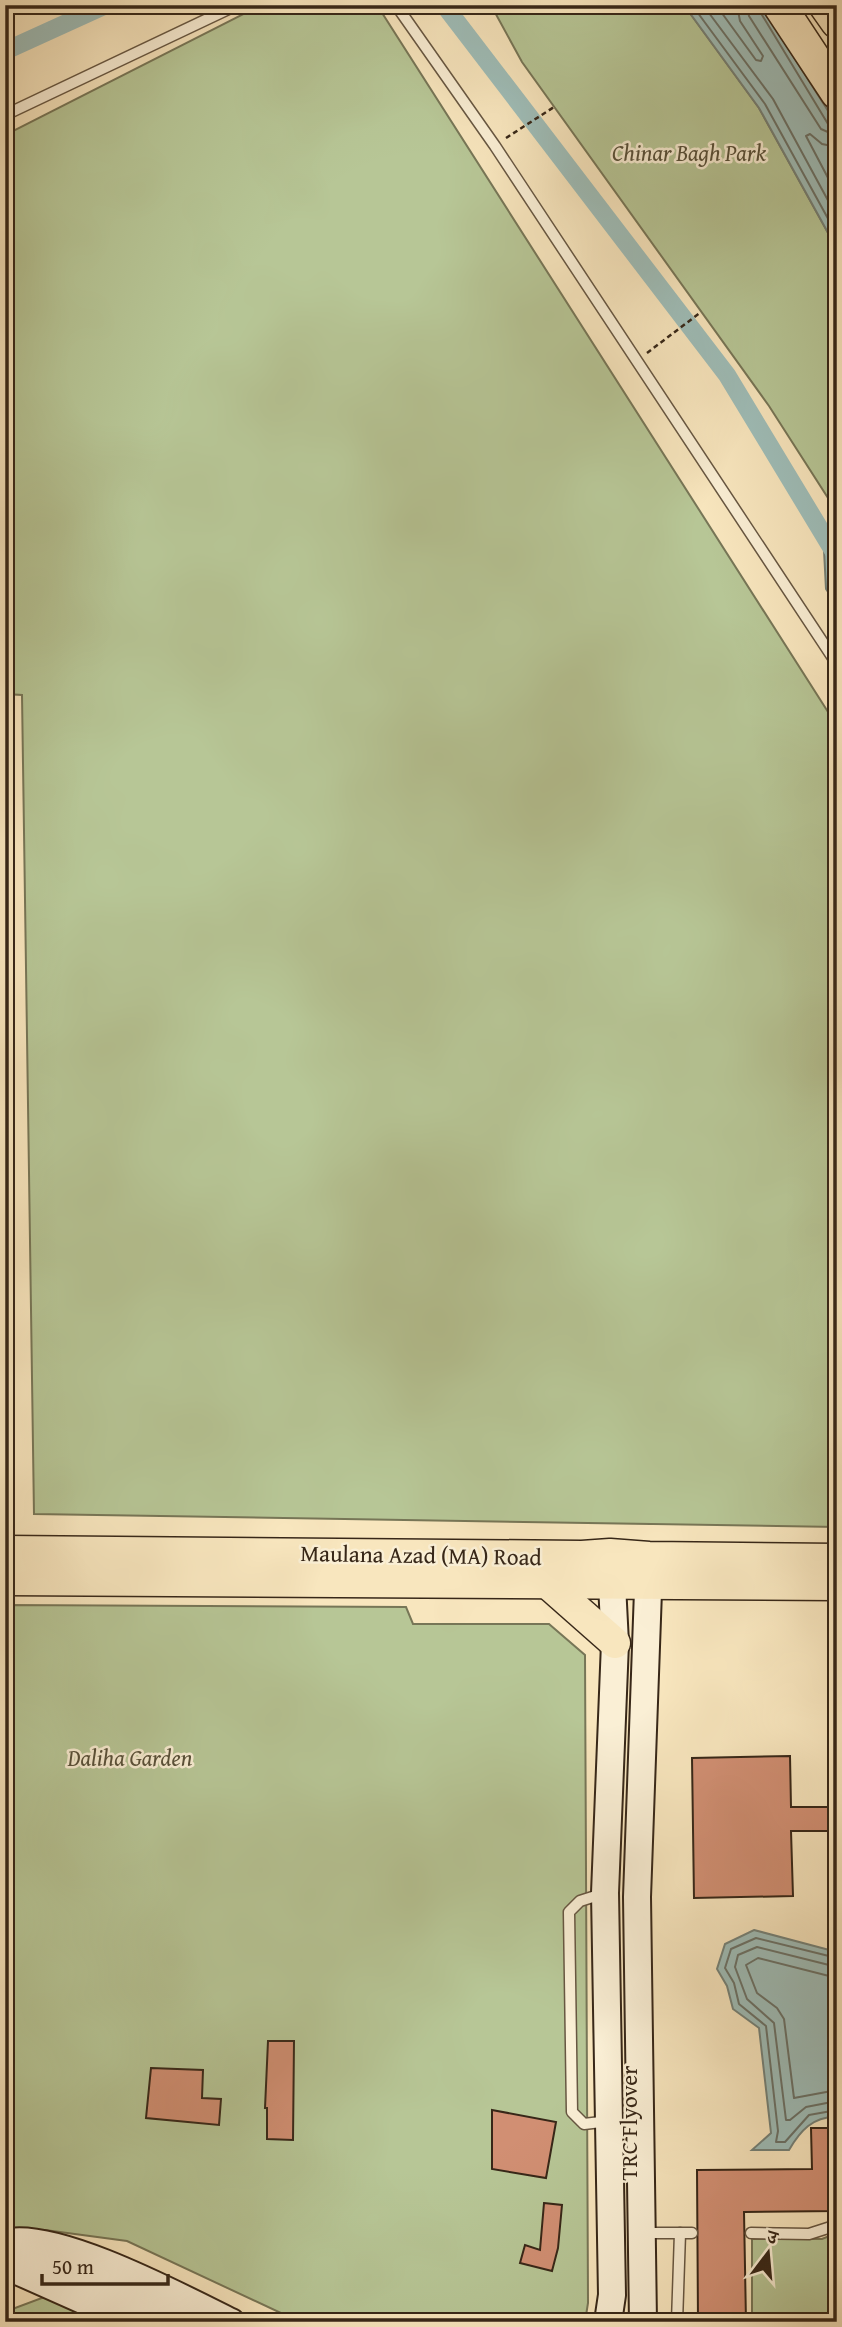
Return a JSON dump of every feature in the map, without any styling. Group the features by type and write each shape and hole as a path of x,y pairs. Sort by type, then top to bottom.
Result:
{"highway":[{"path":"779,5 837,93"},
{"path":"825,5 837,22"}],"main road":[{"name":"Maulana Azad (MA) Road","path":"5,1551 582,1556 612,1568"},
{"name":"Maulana Azad (MA) Road","path":"649,1570 837,1559"},
{"name":"Maulana Azad (MA) Road","path":"5,1580 547,1583 612,1568 837,1585"},
{"path":"608,2322 612,2295 605,1896 615,1643 612,1568"},
{"path":"643,2322 637,1898 649,1570"},
{"path":"547,1583 615,1643"},
{"path":"605,1896 623,1935"},
{"path":"623,1935 637,1898"},
{"name":"TRC Flyover","path":"623,1935 630,2097 628,2322"},
{"path":"9,2254 51,2246 87,2257 231,2322"},
{"path":"9,2254 132,2322"},
{"path":"9,2254 64,2270 177,2322"}],"lane":[{"path":"5,115 237,5"},
{"path":"396,5 495,146 837,664"},
{"path":"605,1896 580,1901 569,1912 572,2112 583,2124 610,2121"},
{"path":"751,2233 809,2234 837,2225"},
{"path":"643,2233 692,2233"},
{"path":"677,2322 680,2233"}],"path":[{"path":"5,14 26,5"},
{"path":"495,146 554,107"},
{"path":"635,361 701,312"},
{"path":"5,1700 9,1715 5,1732"}],"green space":[{"path":"261,5 377,5 837,726 837,1527 34,1514 22,695 5,694 5,135"},
{"name":"Chinar Bagh Park","path":"684,5 759,108 837,249 837,512 769,406 522,62 492,7"},
{"name":"Daliha Garden","path":"5,1605 406,1607 413,1624 549,1624 585,1655 588,2303 585,2322 300,2322 127,2241 45,2230 5,2229"},
{"path":"837,2233 837,2322 752,2322 752,2239 822,2239"},
{"path":"55,2293 123,2322 5,2322 7,2311"}],"water":[{"path":"684,5 761,5 837,125 837,249 759,108"},
{"path":"835,540 837,605 826,589 824,550"},
{"path":"754,1930 837,1952 837,2117 821,2119 808,2126 789,2150 752,2150 771,2133 759,2028 733,2009 727,1986 717,1969 725,1944"}],"building":[{"path":"790,1756 791,1807 837,1807 837,1831 791,1831 793,1896 694,1898 692,1758"},
{"path":"268,2041 294,2041 293,2140 267,2139 265,2108"},
{"path":"151,2068 203,2070 202,2098 221,2099 219,2125 146,2118"},
{"path":"492,2110 556,2122 546,2178 492,2169"},
{"path":"811,2128 837,2128 837,2211 744,2212 746,2322 698,2322 697,2170 812,2169"},
{"path":"544,2203 562,2205 558,2248 552,2271 520,2263 525,2245 540,2250"}],"waterway":[{"path":"5,51 106,5"},
{"path":"444,5 727,375 837,557"}]}
